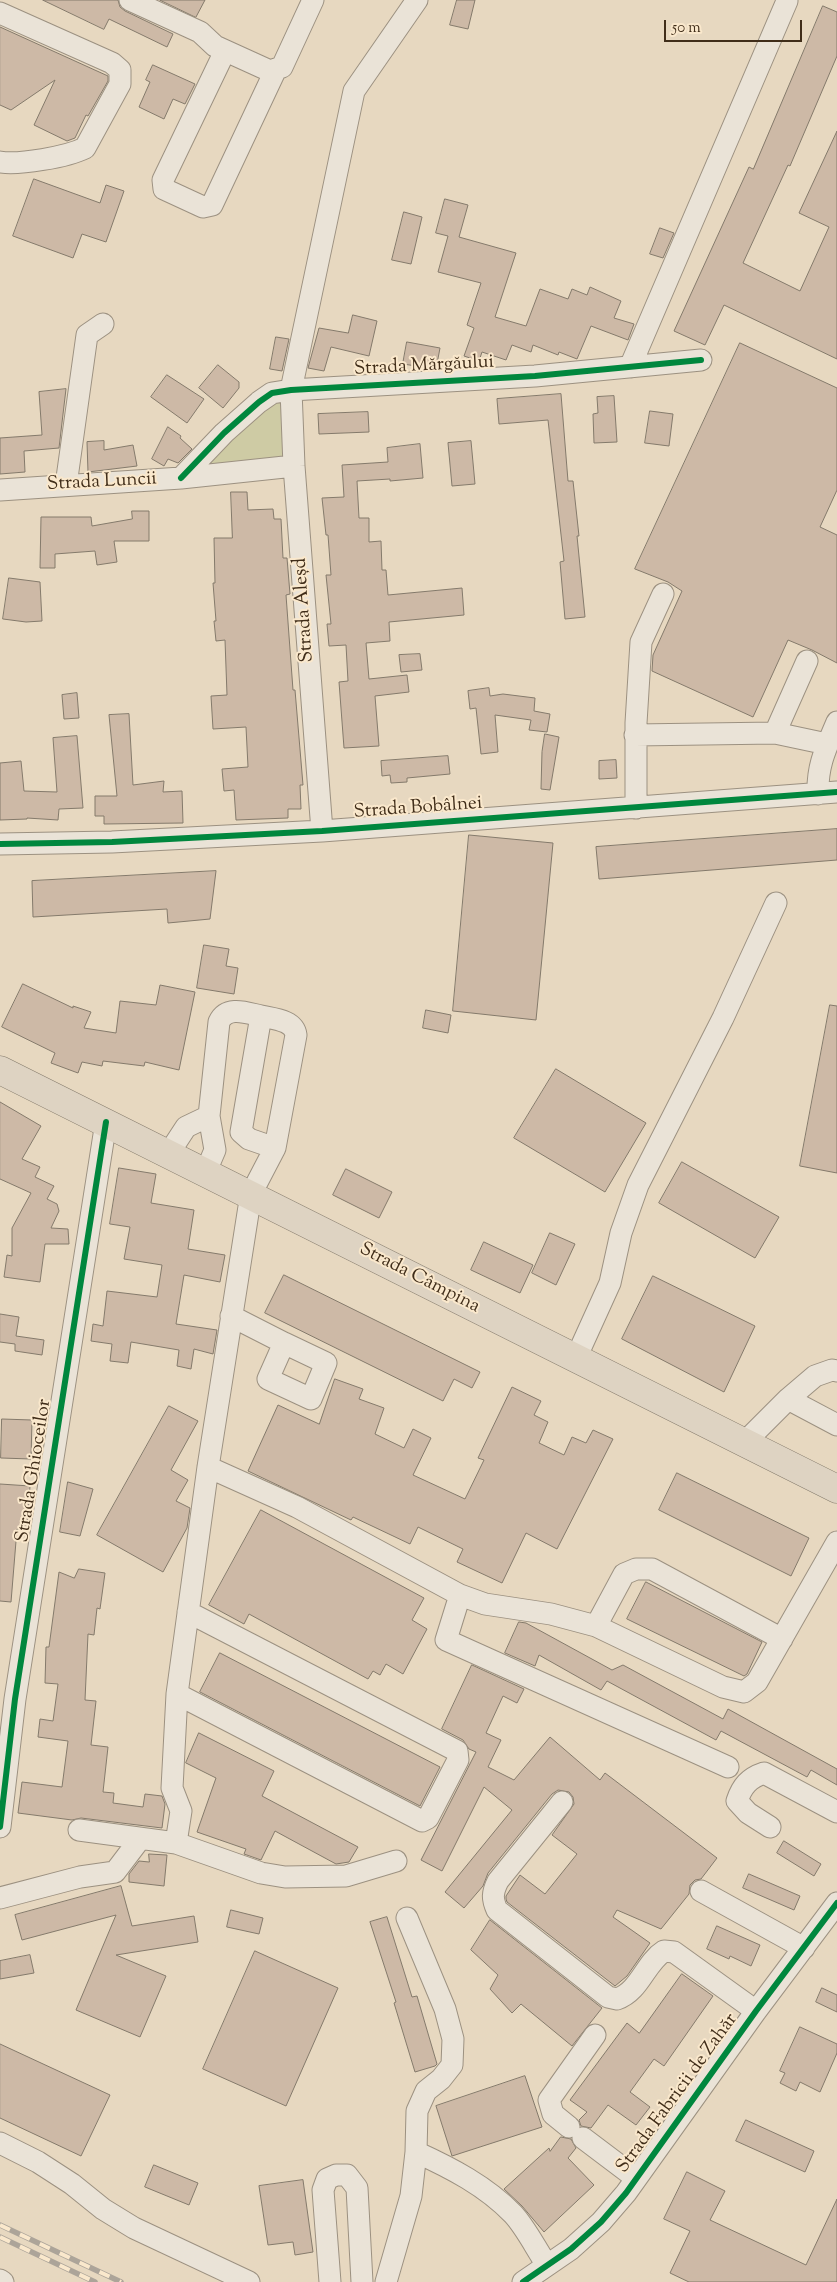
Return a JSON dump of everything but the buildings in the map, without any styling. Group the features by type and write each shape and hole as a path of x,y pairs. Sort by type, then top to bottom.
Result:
{"main road":[{"name":"Strada Câmpina","path":"0,1070 252,1194 837,1489"}],"street":[{"path":"130,0 200,32 215,46 270,71 282,67 313,0"},
{"name":"Strada Aleșd","path":"322,831 294,466 291,390 354,91 417,0"},
{"path":"630,367 788,1"},
{"path":"0,13 112,62 120,70 120,84 85,148 76,153 55,157 0,162"},
{"path":"225,51 163,180 164,189 204,207 212,205 276,69"},
{"path":"66,485 87,335 103,324"},
{"name":"Strada Mărgăului","path":"182,478 224,433 272,393 291,390 535,376 702,360"},
{"name":"Strada Luncii","path":"0,490 182,478 294,466"},
{"path":"636,808 635,735 641,642 663,594"},
{"path":"775,733 807,661"},
{"path":"828,793 818,773 827,744 837,722"},
{"path":"635,735 775,733 827,744"},
{"name":"Strada Bobâlnei","path":"0,844 112,842 322,831 828,793"},
{"path":"576,1358 610,1283 621,1233 638,1185 723,1018 776,903"},
{"path":"176,1843 181,1811 172,1788 177,1694 188,1612 231,1316 252,1194 276,1148 296,1035 294,1028 289,1024 236,1011 225,1014 221,1018 218,1029 209,1116 215,1150 206,1171"},
{"path":"261,1016 241,1132 249,1139 276,1148"},
{"path":"169,1153 186,1127 209,1116"},
{"name":"Strada Ghioceilor","path":"0,1826 7,1701 106,1122"},
{"path":"231,1316 284,1342"},
{"path":"744,1443 788,1399 815,1376 832,1370 837,1371"},
{"path":"788,1399 837,1425"},
{"path":"208,1468 297,1508 460,1595 485,1604 552,1614 596,1626 722,1687 744,1692 757,1682 837,1542"},
{"path":"596,1626 624,1574 636,1569 652,1569 782,1639"},
{"path":"460,1595 446,1640 728,1767"},
{"path":"177,1694 422,1821 428,1818 458,1760 457,1751 188,1612"},
{"path":"770,1827 748,1814 737,1801 742,1788 754,1776 764,1773 837,1812"},
{"path":"562,1802 498,1881 493,1891 493,1900 497,1910 608,1997 617,1999 632,1990 657,1955 664,1951 674,1952 756,2011"},
{"path":"79,1830 176,1843 261,1873 285,1877 346,1876 396,1861"},
{"path":"0,1898 80,1877 115,1872 140,1839"},
{"path":"701,1892 804,1948"},
{"name":"Strada Fabricii de Zahăr","path":"522,2282 572,2249 601,2222 636,2178 756,2011 837,1903"},
{"path":"386,2282 411,2196 416,2152 416,2111 426,2091 441,2079 452,2065 453,2039 445,2009 407,1918"},
{"path":"594,2035 549,2100 553,2114 636,2178"},
{"path":"0,2144 38,2162 134,2228 249,2282"},
{"path":"416,2152 447,2166 487,2191 514,2216 547,2266"},
{"path":"330,2282 323,2190 327,2179 336,2175 347,2175 357,2188 362,2282"}],"shaded area":[{"path":"281,397 288,461 196,471 262,404"}],"railway":[{"path":"0,2225 121,2282"},
{"path":"0,2237 95,2282"}],"cycle path":[{"path":"181,478 224,433 272,393 291,390 535,376 701,360"},
{"path":"0,844 112,842 322,831 837,792"},
{"path":"0,1827 15,1699 106,1122"},
{"path":"523,2282 571,2249 601,2222 626,2193 756,2011 837,1903"}]}
